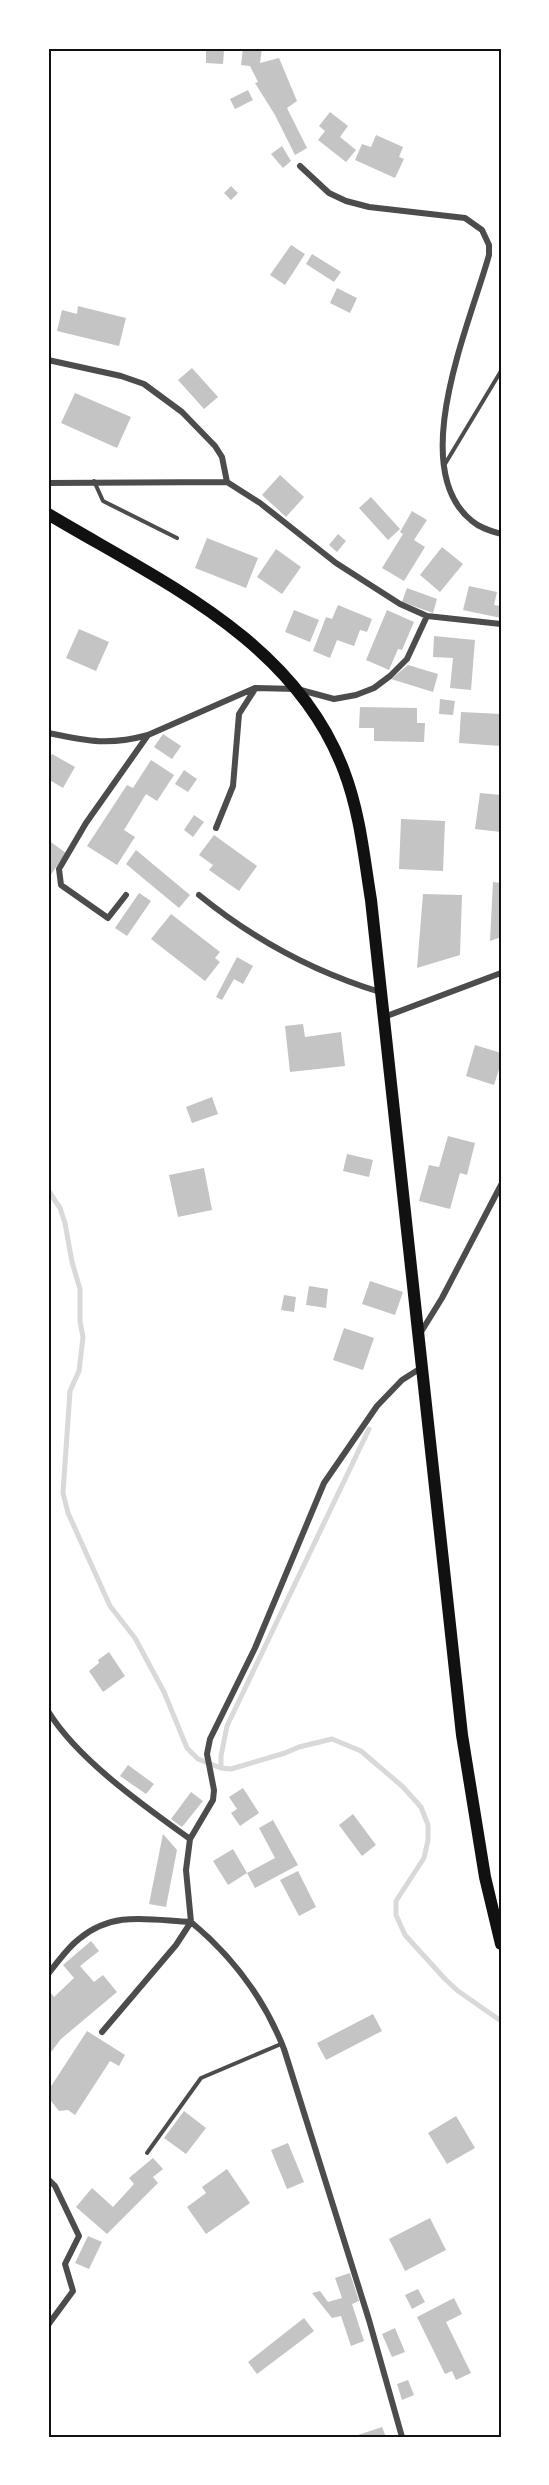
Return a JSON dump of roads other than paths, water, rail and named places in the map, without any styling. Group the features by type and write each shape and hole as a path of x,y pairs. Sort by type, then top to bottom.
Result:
{"main road":[{"path":"48,514 228,624 268,657 309,704 334,747 355,807 369,889 381,993 462,1735 485,1877 501,1944"}],"street":[{"path":"300,166 329,193 346,201 369,207 457,216 475,223 486,237 489,255 458,354 446,406 442,446 444,465 453,496 466,515 477,525 501,534"},
{"path":"48,360 121,376 144,384 182,412 215,446 222,457 227,482"},
{"path":"48,483 227,482 260,502 336,563 400,604 427,616 501,624"},
{"path":"48,733 92,742 122,742 148,735 255,688 297,689 334,699 356,695 374,688 407,659 427,616"},
{"path":"216,828 233,786 239,714 255,688"},
{"path":"126,894 108,918 61,885 59,869 86,823 148,735"},
{"path":"199,895 245,929 290,955 337,979 381,993"},
{"path":"382,1018 501,973"},
{"path":"417,1338 442,1298 501,1185"},
{"path":"102,2032 176,1945 190,1922 186,1870 190,1839 213,1800 214,1790 207,1754 216,1725 255,1648 324,1483 377,1406 402,1380 421,1368"},
{"path":"48,1711 80,1751 154,1813 190,1839"},
{"path":"48,1974 78,1939 101,1923 124,1918 190,1922 241,1971 266,2011 282,2043 369,2320 402,2437"},
{"path":"48,2179 55,2186 79,2236 65,2264 73,2291 48,2325"}],"lane":[{"path":"444,465 501,371"},
{"path":"94,481 103,501 177,538"},
{"path":"147,2153 201,2078 282,2043"}],"waterway":[{"path":"48,1190 60,1208 65,1223 72,1262 80,1289 80,1321 83,1337 79,1371 70,1391 63,1493 68,1513 110,1606 135,1638 164,1692 187,1748 198,1759 221,1768 231,1769 332,1739 361,1751 402,1786 421,1807 428,1825 428,1840 424,1858 396,1901 396,1915 405,1935 445,1979 458,1991 501,2021"},
{"path":"221,1768 227,1726 369,1429"}]}
